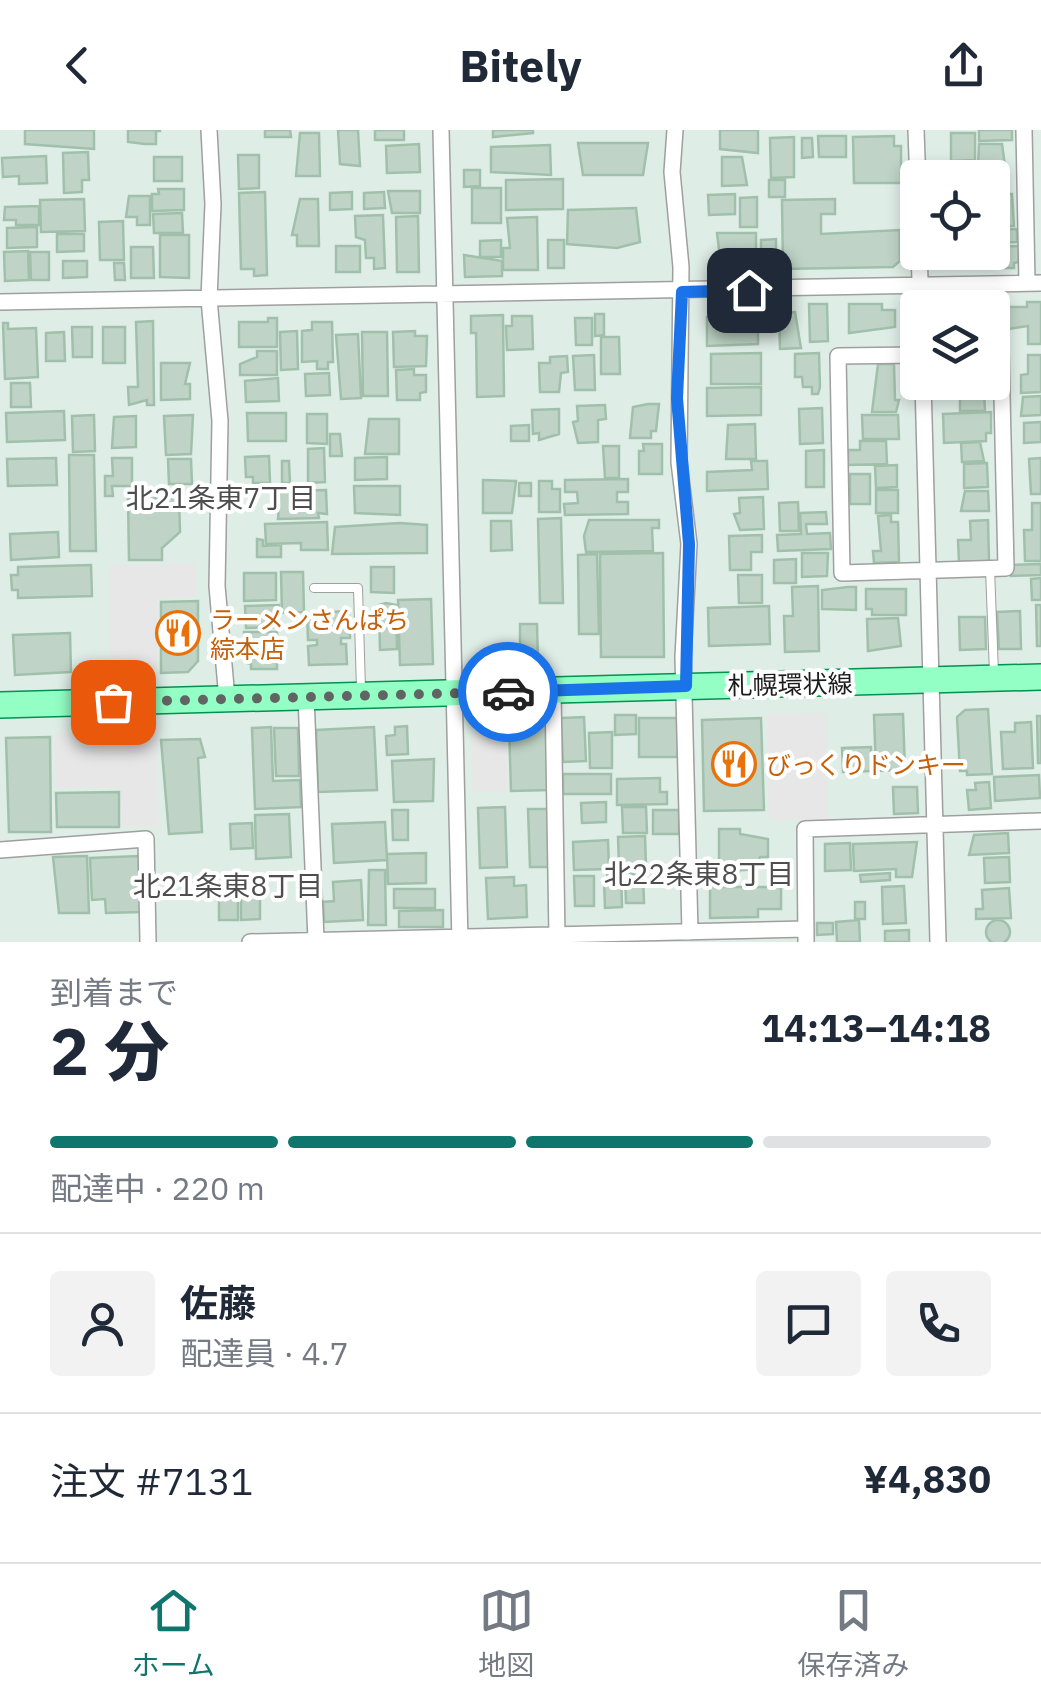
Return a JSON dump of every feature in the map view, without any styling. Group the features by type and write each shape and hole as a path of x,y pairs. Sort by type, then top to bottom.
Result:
{"main road":[{"name":"札幌環状線","path":"0,705 1041,677"}],"street":[{"path":"209,130 213,204 208,298 220,421 217,586 227,700"},
{"path":"441,130 460,941"},
{"path":"675,130 672,172 682,292 677,398 689,544 686,686 690,932"},
{"path":"916,130 917,160"},
{"path":"0,302 1034,283 1024,130"},
{"path":"920,270 920,290"},
{"path":"900,354 838,356 842,573 1006,568 1002,400"},
{"path":"924,400 938,942"},
{"path":"553,692 558,937"},
{"path":"306,697 316,940"},
{"path":"250,942 460,941 690,932 806,936 805,828 1041,821"},
{"path":"0,850 146,839 148,942"}],"lane":[{"path":"990,569 994,678"},
{"path":"314,588 358,588 362,695"}],"shaded area":[{"path":"195,563 195,597 157,599 157,671 110,672 109,565"},
{"path":"826,713 828,819 769,820 766,714"},
{"path":"506,726 507,791 473,792 471,737 479,727"},
{"path":"157,733 159,825 122,826 121,788 55,788 54,734"}],"building":[{"path":"25,130 94,130 94,149 25,144"},
{"path":"128,130 160,131 156,131 156,144 145,144 128,142"},
{"path":"265,130 290,130 291,137 265,137"},
{"path":"338,130 358,130 360,166 340,164"},
{"path":"375,130 404,130 404,140 375,140"},
{"path":"493,130 533,130 533,133 493,137"},
{"path":"720,130 758,130 758,153 720,149"},
{"path":"979,130 1012,130 1012,140 979,141"},
{"path":"300,133 319,133 320,176 296,176"},
{"path":"951,133 975,133 975,160 951,160"},
{"path":"818,136 846,136 846,157 819,157"},
{"path":"894,136 894,146 901,146 900,183 854,183 853,137"},
{"path":"794,137 794,177 771,178 770,138"},
{"path":"802,138 812,138 813,157 802,158"},
{"path":"578,143 648,143 643,175 583,175"},
{"path":"419,144 420,172 387,173 386,146"},
{"path":"979,144 1002,144 1004,160 978,160"},
{"path":"550,145 551,175 491,172 491,147"},
{"path":"88,152 89,180 82,180 82,192 64,193 63,153"},
{"path":"238,155 259,155 259,188 239,189"},
{"path":"46,156 47,183 19,184 19,176 3,177 2,158"},
{"path":"154,157 182,157 182,181 154,181"},
{"path":"722,157 742,157 747,185 722,186"},
{"path":"464,170 480,170 480,186 464,187"},
{"path":"563,179 563,209 506,210 506,180"},
{"path":"769,180 785,180 785,197 769,197"},
{"path":"472,188 501,188 501,223 472,223"},
{"path":"158,189 184,189 184,210 152,211 152,194 159,194"},
{"path":"388,191 420,191 420,213 392,213"},
{"path":"265,192 267,275 254,276 254,269 241,269 239,193"},
{"path":"352,192 352,209 330,210 330,193"},
{"path":"384,192 385,208 364,209 364,193"},
{"path":"735,194 735,214 709,215 708,195"},
{"path":"1010,194 1012,194 1014,226 1010,226"},
{"path":"129,196 150,196 150,225 137,225 137,217 126,217"},
{"path":"757,197 757,227 740,227 740,198"},
{"path":"84,199 85,231 41,232 40,200"},
{"path":"300,199 318,199 319,246 297,246 297,235 292,235"},
{"path":"835,199 835,214 821,214 821,234 900,230 900,261 893,267 783,269 782,200"},
{"path":"39,206 39,225 16,225 16,220 4,220 5,207"},
{"path":"636,208 640,242 617,248 567,244 568,210"},
{"path":"182,213 183,233 154,233 153,214"},
{"path":"383,215 385,268 374,269 374,258 366,258 365,240 356,237 355,216"},
{"path":"418,216 419,272 397,272 396,217"},
{"path":"537,217 538,270 503,270 503,248 510,248 507,218"},
{"path":"123,221 124,260 100,260 99,222"},
{"path":"37,227 37,247 7,248 7,228"},
{"path":"1010,229 1017,229 1017,242 1010,242"},
{"path":"717,233 756,233 756,259 747,259 747,266 721,266"},
{"path":"57,234 84,234 84,251 57,252"},
{"path":"160,235 189,235 189,278 160,277"},
{"path":"776,239 776,269 761,269 761,240"},
{"path":"501,240 501,257 480,257 480,241"},
{"path":"548,240 564,240 564,268 548,268"},
{"path":"336,246 360,246 360,272 336,272"},
{"path":"1010,246 1019,246 1019,262 1014,263 1014,268 1010,268"},
{"path":"131,247 153,247 154,278 131,278"},
{"path":"28,251 29,280 5,281 4,252"},
{"path":"30,252 49,252 49,280 31,280"},
{"path":"464,255 502,261 502,276 465,277"},
{"path":"63,261 87,261 87,277 63,278"},
{"path":"114,263 124,263 125,280 115,280"},
{"path":"1027,302 1041,302 1041,344 1028,344 1028,326 1010,329 1010,307 1027,307"},
{"path":"809,304 827,304 828,341 810,342"},
{"path":"849,304 882,304 882,310 895,310 895,327 849,333"},
{"path":"795,312 801,348 780,349 779,313"},
{"path":"595,314 604,314 604,335 595,336"},
{"path":"503,315 504,396 477,397 476,333 471,333 471,316"},
{"path":"512,316 532,316 533,349 507,350 506,326 512,326"},
{"path":"758,316 758,344 707,346 707,317"},
{"path":"268,318 277,318 277,347 239,347 239,322 268,322"},
{"path":"575,318 592,318 592,345 576,345"},
{"path":"153,321 154,405 147,405 147,400 129,405 128,387 138,387 136,322"},
{"path":"312,322 332,322 333,362 328,362 328,369 317,369 317,361 302,362 302,331 312,330"},
{"path":"3,323 8,323 8,329 36,328 38,377 5,379"},
{"path":"72,327 92,327 92,357 73,357"},
{"path":"103,327 125,327 125,363 103,363"},
{"path":"297,331 298,369 281,370 280,332"},
{"path":"415,331 415,336 427,336 426,366 394,367 393,332"},
{"path":"64,332 65,361 46,361 46,333"},
{"path":"362,332 387,332 388,396 363,396"},
{"path":"358,334 361,398 341,399 336,335"},
{"path":"601,337 619,337 620,374 601,374"},
{"path":"257,351 277,351 277,375 240,375 240,364 257,357"},
{"path":"761,353 761,384 711,384 711,354"},
{"path":"819,353 820,387 818,394 812,394 812,387 803,387 802,377 795,377 795,354"},
{"path":"594,355 595,390 575,390 573,356"},
{"path":"1028,355 1041,355 1041,392 1021,393 1021,375 1028,374"},
{"path":"567,356 568,372 561,373 559,392 540,392 539,363 550,363 550,357"},
{"path":"161,363 190,363 185,384 190,384 190,399 161,400"},
{"path":"878,364 894,364 895,400 899,400 896,412 872,412"},
{"path":"414,369 414,375 426,375 426,392 420,393 420,400 397,400 396,370"},
{"path":"329,373 330,395 306,396 305,374"},
{"path":"278,378 279,401 246,402 245,381"},
{"path":"11,383 30,383 31,407 11,407"},
{"path":"761,387 761,415 707,416 707,388"},
{"path":"1041,396 1041,415 1021,416 1023,397"},
{"path":"960,400 984,400 985,411 960,411"},
{"path":"659,404 656,431 651,431 651,438 630,438 633,407"},
{"path":"605,405 606,419 598,420 598,442 578,443 573,422 578,421 577,406"},
{"path":"822,408 823,443 800,444 799,409"},
{"path":"559,409 559,434 539,440 539,433 533,434 532,410"},
{"path":"64,411 65,440 7,442 6,413"},
{"path":"991,412 991,433 986,433 986,441 944,443 943,414"},
{"path":"247,413 286,413 286,441 248,441"},
{"path":"307,414 327,414 327,444 307,443"},
{"path":"94,415 95,451 73,452 72,416"},
{"path":"193,415 191,454 166,455 164,416"},
{"path":"862,415 898,415 899,439 863,439"},
{"path":"136,416 136,447 112,448 114,417"},
{"path":"369,419 399,419 399,454 365,454"},
{"path":"1041,422 1041,442 1024,443 1024,423"},
{"path":"755,424 756,459 726,459 728,425"},
{"path":"529,425 529,441 511,441 511,426"},
{"path":"330,434 340,434 342,456 330,456"},
{"path":"860,441 886,441 887,464 848,465 848,450 860,450"},
{"path":"980,442 984,461 962,462 961,443"},
{"path":"643,444 662,444 662,474 639,474 639,451 644,451"},
{"path":"603,446 619,446 619,478 605,478"},
{"path":"324,448 325,482 308,483 308,449"},
{"path":"824,450 824,487 806,487 806,451"},
{"path":"69,455 94,455 96,551 70,551"},
{"path":"269,456 270,483 253,483 253,477 246,477 245,457"},
{"path":"387,457 387,479 355,480 355,458"},
{"path":"56,458 57,485 8,486 7,459"},
{"path":"112,458 132,458 132,486 112,486 113,496 105,496 105,476 113,476"},
{"path":"1041,458 1041,494 1031,494 1029,459"},
{"path":"168,459 191,459 192,484 169,484"},
{"path":"282,461 289,461 290,483 282,483"},
{"path":"751,461 767,461 768,489 707,491 707,472 752,470"},
{"path":"987,463 988,487 964,488 964,464"},
{"path":"897,465 897,487 876,488 875,466"},
{"path":"850,474 870,474 870,504 850,504"},
{"path":"628,479 628,492 617,492 617,502 628,502 628,514 565,515 564,504 578,503 577,492 565,492 565,480"},
{"path":"483,480 516,481 512,513 483,513"},
{"path":"539,481 552,481 552,489 560,489 560,512 539,512"},
{"path":"519,483 531,483 531,496 519,496"},
{"path":"354,486 400,486 400,515 355,513"},
{"path":"326,490 327,514 318,513 319,518 278,519 280,491"},
{"path":"876,490 898,490 898,513 876,513"},
{"path":"965,491 988,491 989,511 961,511"},
{"path":"763,497 764,529 740,530 734,514 740,513 739,498"},
{"path":"179,498 180,532 162,548 162,560 129,560 128,499"},
{"path":"798,502 799,531 780,531 779,503"},
{"path":"1032,503 1041,503 1041,561 1025,561 1024,530 1032,530"},
{"path":"826,512 827,524 806,524 807,534 830,533 831,549 778,551 777,535 801,534 800,513"},
{"path":"891,515 891,522 898,522 899,562 874,563 873,551 881,551 878,516"},
{"path":"561,518 563,603 540,603 538,519"},
{"path":"589,520 659,520 659,528 652,528 653,551 586,552 584,536"},
{"path":"988,520 989,561 959,562 958,540 971,540 970,521"},
{"path":"491,521 511,521 512,550 491,551"},
{"path":"327,522 328,550 301,550 301,543 266,544 265,524"},
{"path":"427,525 427,553 332,554 335,527"},
{"path":"58,532 59,557 11,560 10,534"},
{"path":"762,535 762,552 751,552 751,570 730,570 729,536"},
{"path":"257,539 263,540 263,546 281,545 281,557 257,557"},
{"path":"663,553 664,657 601,657 600,554"},
{"path":"802,553 828,553 827,576 802,577"},
{"path":"597,554 599,634 579,634 578,555"},
{"path":"796,559 796,583 774,583 774,560"},
{"path":"1041,564 1041,575 1011,576 1011,565"},
{"path":"91,565 92,596 18,598 18,590 12,590 11,575 18,575 18,567"},
{"path":"371,567 394,567 394,593 371,592"},
{"path":"281,572 303,572 304,612 282,613"},
{"path":"244,573 276,573 276,600 244,601"},
{"path":"738,575 762,575 762,603 739,603"},
{"path":"1041,578 1041,600 1032,600 1031,579"},
{"path":"818,586 819,651 785,652 784,616 793,616 792,587"},
{"path":"856,587 856,610 822,609 822,590"},
{"path":"866,589 906,589 906,615 872,615 872,609 866,609"},
{"path":"431,599 433,664 400,665 398,600"},
{"path":"198,601 198,661 188,672 161,673 161,602"},
{"path":"279,605 277,627 246,628 245,606"},
{"path":"379,605 396,605 397,649 380,650"},
{"path":"1036,605 1041,605 1041,646 1037,646"},
{"path":"769,606 770,644 709,646 708,608"},
{"path":"349,611 350,638 341,638 341,644 346,644 347,664 309,665 308,646 317,645 317,640 308,640 307,613"},
{"path":"1020,611 1021,649 999,649 997,612"},
{"path":"959,617 985,617 986,649 960,650"},
{"path":"898,618 901,646 868,651 867,619"},
{"path":"520,624 537,624 538,662 520,662"},
{"path":"244,632 277,632 277,669 251,669 251,664 244,662"},
{"path":"70,633 71,672 15,675 13,635"},
{"path":"988,709 992,774 967,775 967,771 960,771 957,717 965,710"},
{"path":"903,714 905,770 876,771 874,715"},
{"path":"615,715 636,715 636,734 615,735"},
{"path":"1037,716 1041,716 1041,763 1038,763"},
{"path":"584,717 586,761 563,762 561,718"},
{"path":"639,718 677,718 678,757 639,757"},
{"path":"761,718 764,810 704,811 702,720"},
{"path":"1031,722 1033,768 1003,769 1001,732 1015,732 1015,723"},
{"path":"549,724 551,790 511,791 509,725"},
{"path":"407,726 408,754 387,755 386,736 395,735 395,727"},
{"path":"271,727 273,781 300,780 301,807 255,809 252,728"},
{"path":"374,727 377,790 318,792 316,730"},
{"path":"274,728 298,728 299,776 276,776"},
{"path":"612,732 612,768 590,768 589,733"},
{"path":"50,737 51,832 9,832 6,738"},
{"path":"200,739 205,757 198,758 202,832 169,834 161,740"},
{"path":"871,747 872,771 843,772 842,748"},
{"path":"434,759 433,801 394,802 392,761"},
{"path":"563,774 611,774 611,794 563,794"},
{"path":"1039,775 1040,798 995,801 994,777"},
{"path":"660,778 660,792 667,792 667,804 617,805 617,779"},
{"path":"989,782 991,808 969,810 967,790 976,790 975,783"},
{"path":"893,787 917,787 918,813 894,814"},
{"path":"119,792 119,827 57,827 56,793"},
{"path":"606,802 606,822 582,823 581,803"},
{"path":"505,807 507,867 480,868 478,808"},
{"path":"622,807 646,807 647,833 623,833"},
{"path":"528,809 551,809 553,867 530,867"},
{"path":"392,810 408,810 408,840 393,840"},
{"path":"653,810 679,810 679,834 653,834"},
{"path":"289,814 291,857 256,859 255,815"},
{"path":"385,822 387,860 334,863 332,824"},
{"path":"252,823 253,848 231,849 230,824"},
{"path":"719,829 740,829 740,834 768,839 768,857 760,857 756,869 719,872"},
{"path":"1008,833 1009,853 969,855 974,835"},
{"path":"645,836 646,865 619,866 618,837"},
{"path":"608,840 609,869 574,870 573,842"},
{"path":"917,842 912,877 896,877 896,869 854,871 853,844"},
{"path":"850,843 851,870 825,871 825,844"},
{"path":"426,853 426,883 388,884 387,854"},
{"path":"87,856 89,913 59,913 53,857"},
{"path":"139,856 141,912 106,913 105,899 92,900 90,858"},
{"path":"1009,857 1010,882 985,883 984,858"},
{"path":"369,870 385,870 386,925 368,925"},
{"path":"621,873 622,907 605,908 607,874"},
{"path":"890,873 890,880 861,882 860,875"},
{"path":"625,874 643,874 644,903 626,903"},
{"path":"574,876 594,876 594,906 575,906"},
{"path":"514,877 514,886 526,885 527,917 488,919 486,878"},
{"path":"361,880 363,920 324,922 323,902 334,901 333,882"},
{"path":"904,886 906,923 883,924 882,887"},
{"path":"710,887 781,887 781,909 758,909 758,917 710,918"},
{"path":"1009,888 1011,918 976,919 976,909 983,909 982,890"},
{"path":"394,889 435,889 435,908 394,908"},
{"path":"241,891 260,891 260,919 241,920"},
{"path":"219,892 238,892 238,920 219,920"},
{"path":"855,902 865,902 865,919 855,919"},
{"path":"443,910 443,927 399,927 399,911"},
{"path":"859,920 860,942 837,942 836,922"},
{"path":"993,921 1003,921 1009,927 1009,937 1004,942 992,942 987,937 987,927"},
{"path":"817,923 833,923 833,934 817,935"},
{"path":"909,930 909,942 885,942 885,931"}],"way so far":[{"path":"113,702 508,692"}],"place":[{"name":"ラーメンさんぱち 綜本店","path":"178,633"},
{"name":"びっくりドンキー","path":"734,764"}],"district":[{"name":"北21条東7丁目","path":"221,497"},
{"name":"北22条東8丁目","path":"699,873"},
{"name":"北21条東8丁目","path":"228,885"}],"route":[{"path":"508,692 686,686 689,544 679,462 677,398 682,292 749,290"}]}
